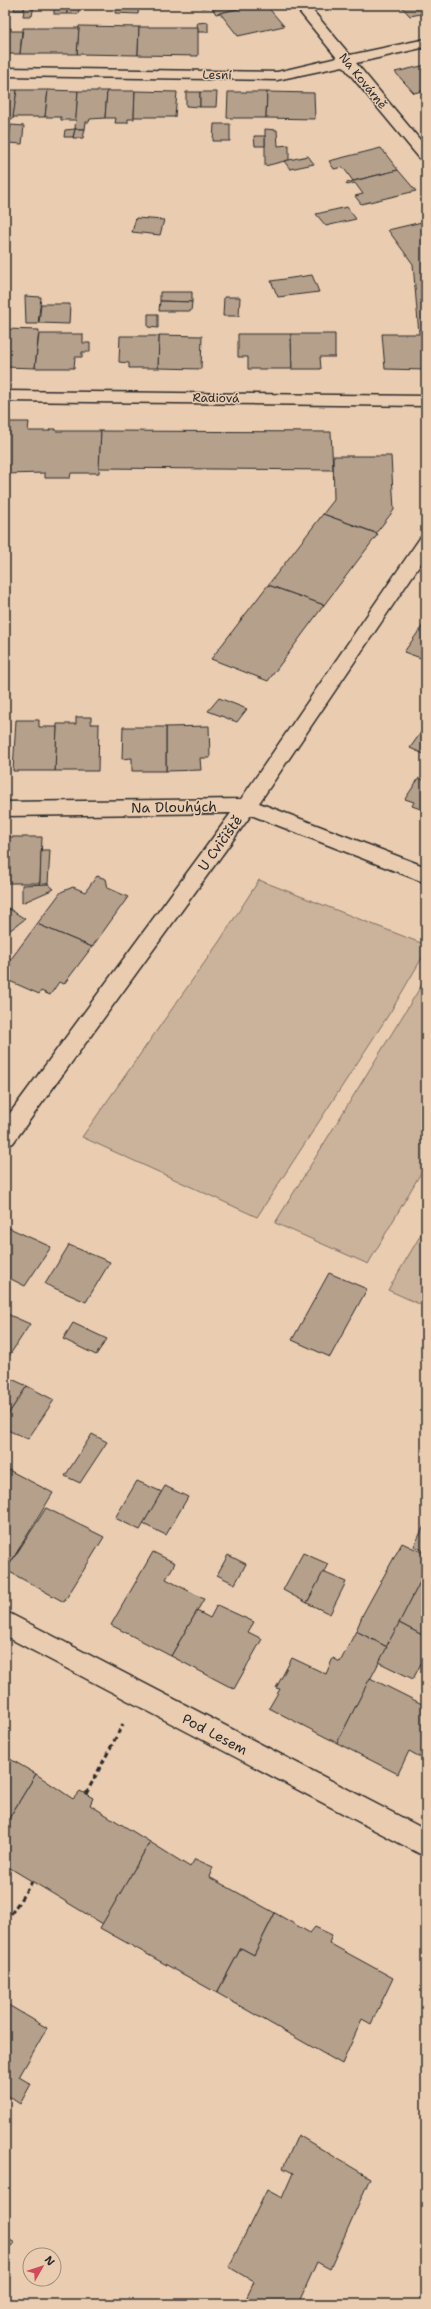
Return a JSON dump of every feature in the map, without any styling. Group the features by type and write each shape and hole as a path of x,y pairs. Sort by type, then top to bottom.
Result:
{"street":[{"name":"Na Kovárně","path":"301,5 426,157"},
{"name":"Lesní","path":"5,72 277,76 347,62 426,43"},
{"name":"Radiová","path":"5,396 426,401"},
{"name":"U Cvičiště","path":"5,1137 247,806 426,542"},
{"name":"Na Dlouhých","path":"5,809 247,806 426,875"},
{"name":"Pod Lesem","path":"5,1623 426,1844"}],"path":[{"path":"86,1794 138,1694"},
{"path":"11,1914 32,1882"}],"shaded area":[{"path":"259,880 426,945 426,951 391,1011 257,1217 82,1137 219,942"},
{"path":"426,978 426,1164 368,1264 275,1223"},
{"path":"426,1226 426,1307 388,1290"}],"building":[{"path":"15,5 25,5 24,10 14,10"},
{"path":"25,5 34,5 32,16 23,16"},
{"path":"54,5 67,5 67,14 54,14"},
{"path":"67,5 80,5 78,14 67,14"},
{"path":"200,5 255,5 216,14 211,6 202,8"},
{"path":"255,5 266,5 284,26 238,36 220,13"},
{"path":"400,5 426,5 426,13 410,16"},
{"path":"116,6 139,6 138,14 115,13"},
{"path":"208,22 208,32 198,32 197,23"},
{"path":"79,26 139,27 138,55 77,54"},
{"path":"139,27 198,27 198,56 138,55"},
{"path":"5,28 11,28 11,31 22,31 20,54 5,54"},
{"path":"23,28 79,28 77,54 20,54"},
{"path":"426,65 426,90 414,93 395,72"},
{"path":"5,90 17,90 13,119 5,119"},
{"path":"17,90 48,90 45,117 13,117"},
{"path":"48,90 78,91 76,120 61,120 61,117 45,117"},
{"path":"78,91 107,91 105,118 90,119 89,122 86,122 85,129 75,129"},
{"path":"107,91 135,91 134,119 128,119 128,123 115,123 116,118 105,118"},
{"path":"135,91 177,92 175,117 134,117"},
{"path":"186,92 200,92 200,107 186,106"},
{"path":"200,92 217,92 216,107 200,107"},
{"path":"228,92 267,92 266,118 227,118"},
{"path":"267,92 314,93 315,119 266,118"},
{"path":"214,124 230,124 230,141 213,141"},
{"path":"11,125 24,126 22,144 8,143"},
{"path":"75,129 85,129 83,138 73,138"},
{"path":"75,129 73,137 64,137 65,130"},
{"path":"265,129 277,130 278,146 289,145 289,160 265,166"},
{"path":"254,136 265,136 265,146 255,146"},
{"path":"381,148 398,170 353,181 343,167 334,169 329,161"},
{"path":"308,156 314,164 290,169 284,161"},
{"path":"398,170 416,191 361,204 355,196 363,194 355,183 347,185 346,183"},
{"path":"347,207 356,219 326,226 316,214"},
{"path":"136,218 164,220 160,235 132,232"},
{"path":"426,221 426,370 385,369 382,334 419,334 413,264 388,230"},
{"path":"312,275 319,292 278,297 271,281"},
{"path":"160,292 192,292 192,302 160,301"},
{"path":"25,296 41,297 38,324 26,324"},
{"path":"224,297 240,297 239,316 223,316"},
{"path":"160,301 192,302 191,311 159,311"},
{"path":"41,304 70,304 69,324 39,323"},
{"path":"148,314 158,314 158,328 148,327"},
{"path":"5,329 39,330 35,368 5,367"},
{"path":"39,334 83,334 83,343 90,343 90,352 82,352 82,357 75,357 74,368 35,368"},
{"path":"238,334 291,334 292,369 248,369 248,357 238,357"},
{"path":"291,334 335,334 335,357 320,357 321,369 292,369"},
{"path":"159,335 202,336 201,369 158,368"},
{"path":"120,336 159,336 158,368 129,368 129,363 119,362"},
{"path":"5,422 29,422 28,431 49,431 50,429 56,429 56,431 101,431 99,473 71,473 70,478 45,478 45,473 5,474"},
{"path":"101,431 331,432 333,470 99,468"},
{"path":"333,456 391,456 394,510 376,533 323,514 334,500"},
{"path":"323,514 378,534 324,605 268,585"},
{"path":"268,585 324,605 268,681 211,659"},
{"path":"426,621 426,660 404,652"},
{"path":"219,698 247,709 237,722 208,711"},
{"path":"76,717 91,717 91,724 99,724 98,771 55,771 57,724 76,724"},
{"path":"16,720 39,720 39,727 57,727 55,771 13,771"},
{"path":"426,725 426,755 410,748"},
{"path":"209,726 210,758 200,758 201,770 166,771 166,727"},
{"path":"123,727 166,727 166,771 132,771 132,758 122,759"},
{"path":"419,778 426,781 426,811 412,806 414,802 405,799"},
{"path":"5,837 8,837 5,886"},
{"path":"8,837 42,837 40,883 5,883"},
{"path":"41,850 50,850 48,884 38,885 40,883"},
{"path":"97,876 106,879 108,888 128,897 92,947 37,924 61,892 73,887 85,892"},
{"path":"48,884 54,889 22,903 22,885"},
{"path":"5,906 25,919 5,934"},
{"path":"37,924 92,947 64,984 59,982 50,995 41,991 39,994 5,979 5,967"},
{"path":"5,1226 51,1247 25,1286 5,1276"},
{"path":"69,1245 110,1262 86,1302 45,1284"},
{"path":"329,1273 367,1289 330,1357 292,1340"},
{"path":"5,1313 30,1324 9,1356 5,1354"},
{"path":"73,1323 107,1339 96,1355 63,1339"},
{"path":"5,1376 27,1386 5,1419"},
{"path":"27,1386 54,1400 28,1439 5,1429 5,1419"},
{"path":"92,1434 107,1442 80,1483 65,1476"},
{"path":"5,1468 53,1493 6,1570 5,1570"},
{"path":"137,1481 162,1492 140,1530 115,1518"},
{"path":"165,1486 188,1497 166,1535 143,1524"},
{"path":"46,1508 104,1537 64,1602 6,1570"},
{"path":"426,1522 426,1552 414,1546"},
{"path":"402,1543 426,1554 426,1571 387,1647 356,1631 363,1614"},
{"path":"153,1552 175,1563 166,1579 204,1599 171,1656 111,1625"},
{"path":"303,1553 328,1564 307,1603 283,1590"},
{"path":"228,1555 246,1564 235,1584 217,1575"},
{"path":"426,1571 426,1587 419,1584"},
{"path":"323,1572 346,1582 330,1614 307,1603"},
{"path":"419,1584 426,1587 426,1637 399,1623"},
{"path":"217,1605 254,1622 248,1632 262,1639 234,1689 171,1656 197,1611 210,1618"},
{"path":"399,1623 426,1637 426,1654 413,1679 378,1662"},
{"path":"356,1631 387,1647 337,1743 269,1708 280,1689 276,1688 292,1658 326,1674 333,1658 340,1662"},
{"path":"370,1678 426,1706 426,1750 422,1758 409,1751 398,1774 337,1743"},
{"path":"5,1756 36,1774 5,1825"},
{"path":"36,1774 73,1799 80,1791 93,1798 90,1805 150,1842 103,1924 5,1865 5,1825"},
{"path":"150,1842 190,1867 195,1859 213,1867 209,1877 275,1913 254,1955 241,1948 217,1993 100,1928"},
{"path":"275,1913 310,1933 315,1927 332,1935 329,1943 393,1978 371,2024 362,2019 342,2064 217,1993 241,1948 254,1955"},
{"path":"5,2003 47,2028 19,2077 31,2084 20,2104 8,2096 5,2102"},
{"path":"298,2135 370,2178 330,2269 317,2262 298,2304 246,2304 245,2301 254,2282 229,2267 267,2190 282,2198 293,2173 283,2168"},
{"path":"5,2237 15,2243 5,2250"}]}
